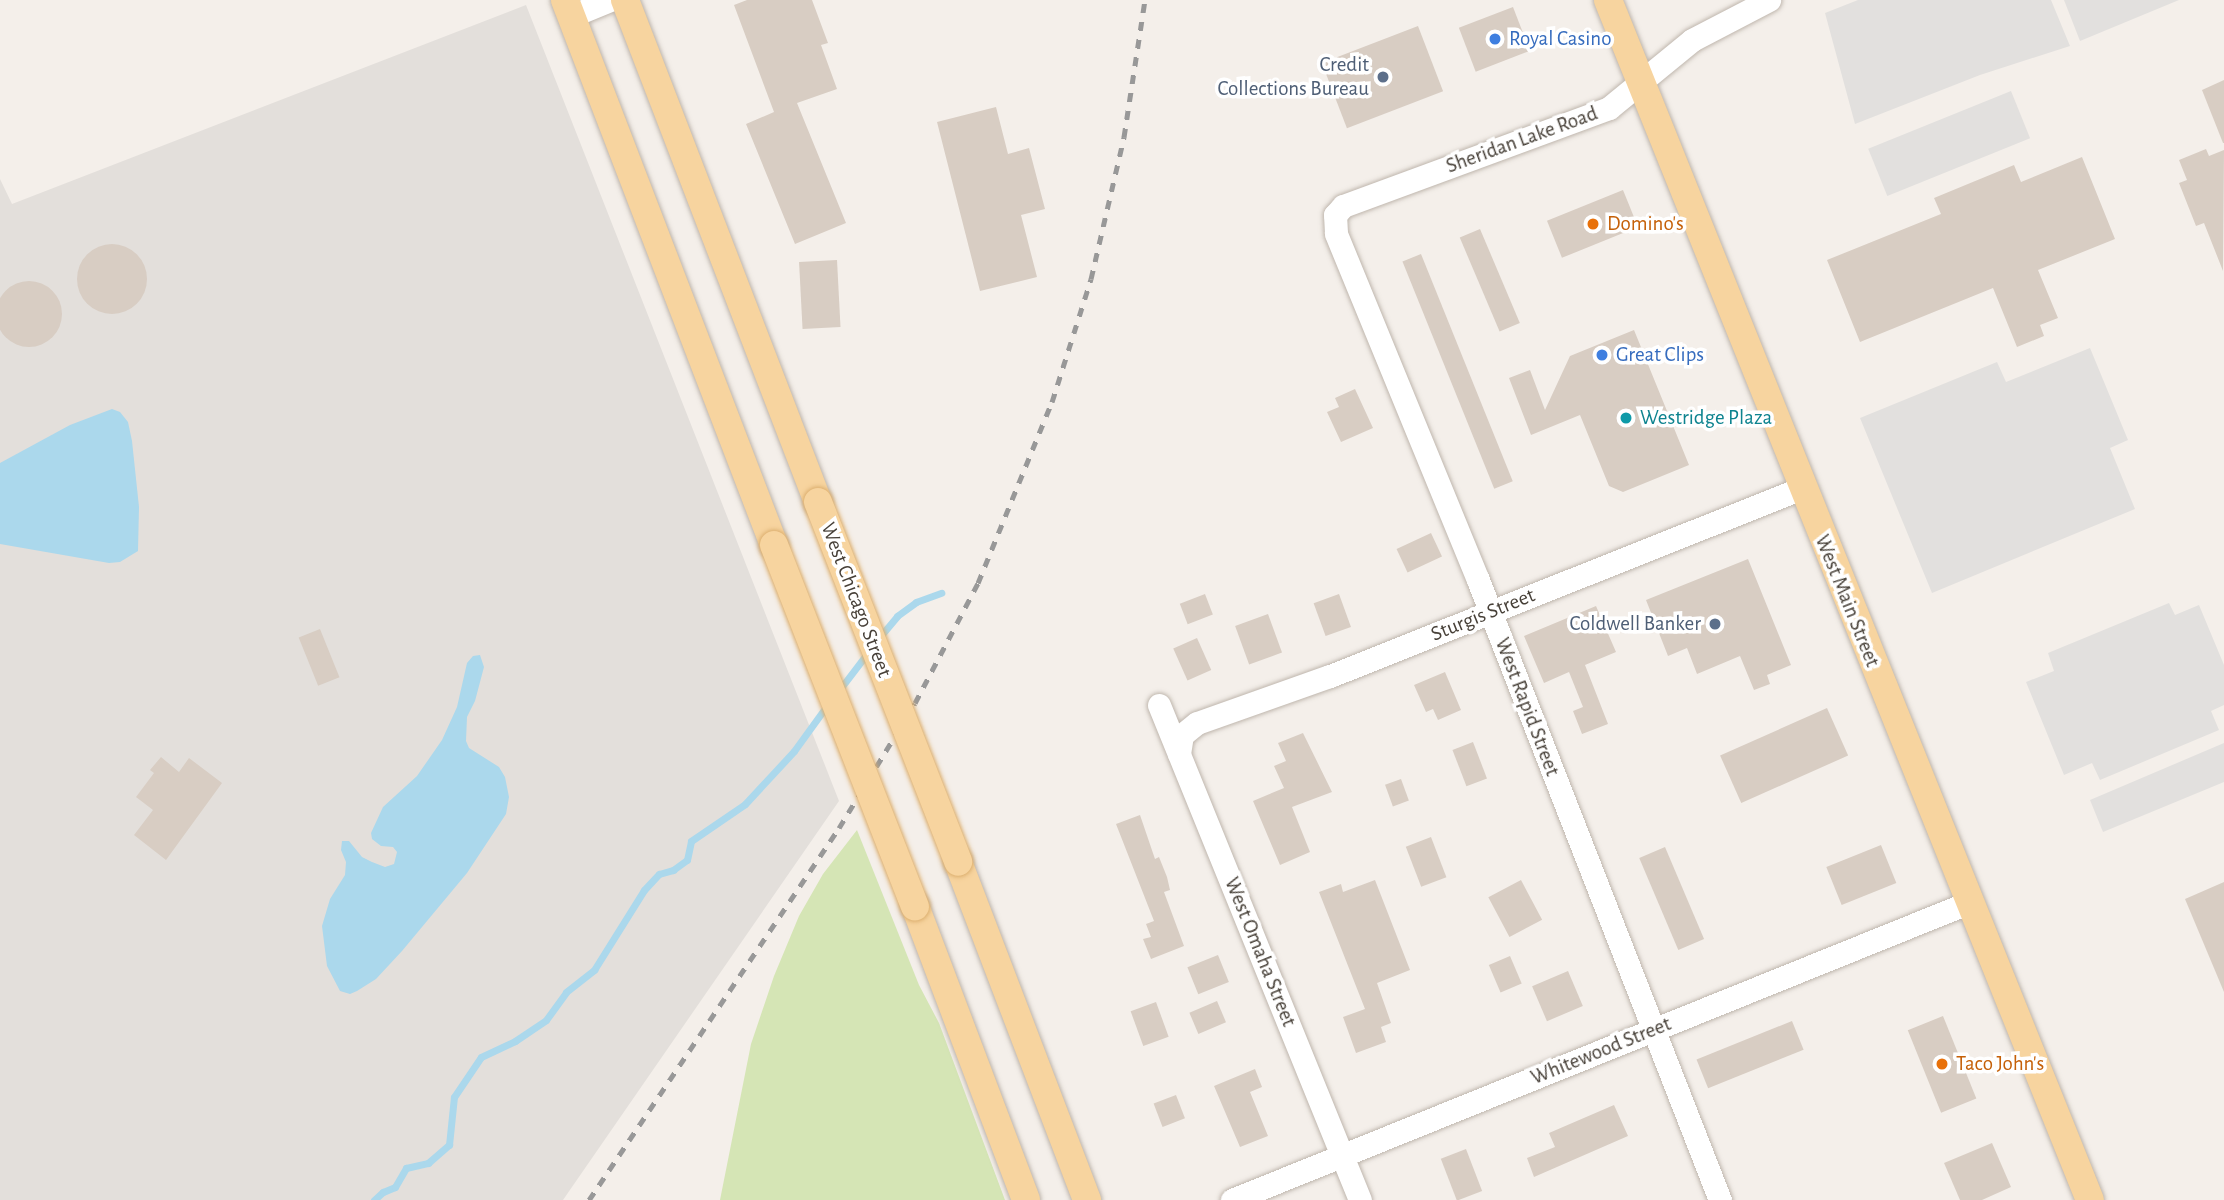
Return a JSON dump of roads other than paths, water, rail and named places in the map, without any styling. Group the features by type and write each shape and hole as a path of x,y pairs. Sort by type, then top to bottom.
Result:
{"main road":[{"name":"West Chicago Street","path":"625,0 1087,1200"},
{"name":"West Main Street","path":"1608,0 2090,1200"},
{"path":"568,8 1026,1200"}],"street":[{"path":"568,8 610,0"},
{"name":"Sheridan Lake Road","path":"1335,215 1343,206 1609,108 1692,40 1769,0"},
{"name":"West Rapid Street","path":"1335,215 1336,233 1491,612 1720,1200"},
{"name":"Sturgis Street","path":"1179,754 1182,735 1197,723 1330,676 1802,488"},
{"name":"West Omaha Street","path":"1159,705 1360,1200"},
{"name":"Whitewood Street","path":"1232,1200 1970,902"}],"water":[{"path":"112,409 120,412 128,422 132,441 139,507 138,551 120,562 109,563 0,544 0,463 70,425"},
{"path":"480,655 484,667 475,701 467,717 466,741 469,748 499,767 505,777 509,797 506,814 467,873 376,979 350,994 340,991 327,966 322,926 330,899 345,875 346,862 341,850 342,841 349,841 362,857 372,862 385,867 394,864 397,852 393,847 381,846 372,839 371,833 383,807 417,776 442,740 457,707 467,663 473,656"}],"waterway":[{"path":"878,639 897,616 916,602 941,593"},
{"path":"840,689 869,651"},
{"path":"374,1200 395,1187 406,1168 428,1163 449,1145 454,1097 481,1057 515,1041 546,1020 566,992 594,970 644,890 659,874 673,870 687,860 691,841 745,804 794,751 828,704"}],"railway":[{"path":"589,1200 839,828 915,703 978,583 1052,402 1091,279 1124,137 1145,0"}],"place":[{"name":"Royal Casino","path":"1495,39"},
{"name":"Credit Collections Bureau","path":"1383,77"},
{"name":"Domino's","path":"1593,224"},
{"name":"Great Clips","path":"1602,355"},
{"name":"Westridge Plaza","path":"1626,418"},
{"name":"Coldwell Banker","path":"1715,624"},
{"name":"Taco John's","path":"1942,1064"}]}
